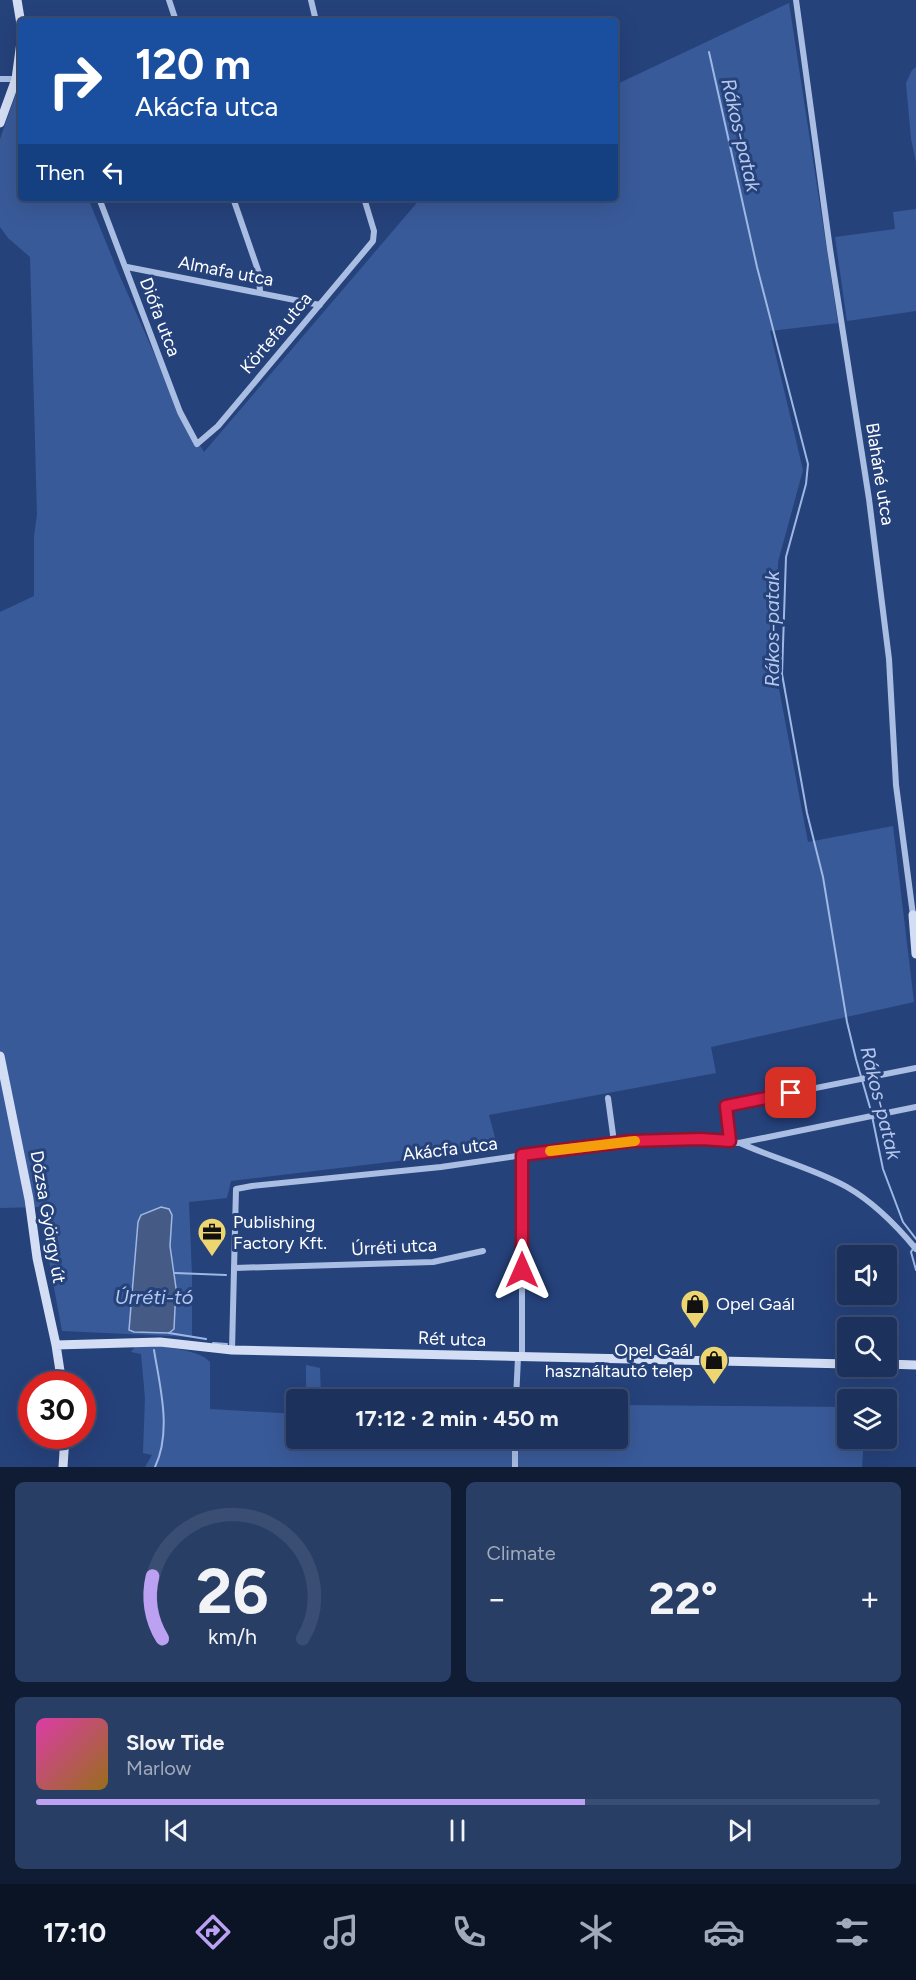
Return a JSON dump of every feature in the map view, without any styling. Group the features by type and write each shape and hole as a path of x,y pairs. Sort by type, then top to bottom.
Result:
{"street":[{"path":"17,0 20,18"},
{"path":"169,0 175,18"},
{"path":"311,0 315,18"},
{"name":"Blaháné utca","path":"796,0 830,249 870,510 889,659 897,785 914,913 916,954"},
{"path":"0,123 16,79 18,64"},
{"path":"0,79 16,79"},
{"name":"Diófa utca","path":"100,201 180,412 197,444"},
{"path":"234,201 259,273 260,292"},
{"name":"Körtefa utca","path":"197,444 218,426 374,237 365,201"},
{"name":"Almafa utca","path":"126,267 320,305"},
{"name":"Dózsa György út","path":"0,1056 60,1371"},
{"path":"730,1141 726,1106 916,1068"},
{"path":"608,1098 614,1142"},
{"name":"Akácfa utca","path":"235,1268 236,1189 252,1185 441,1167 614,1142 665,1139 739,1143 916,1107"},
{"path":"739,1143 821,1174 849,1188 879,1211 914,1246"},
{"path":"517,1389 520,1357 522,1155"},
{"name":"Úrréti utca","path":"235,1268 433,1262 483,1251"},
{"path":"232,1350 235,1268"},
{"name":"Rét utca","path":"56,1345 160,1342 232,1350 837,1364"},
{"path":"897,1364 916,1365"},
{"path":"63,1467 64,1449"},
{"path":"515,1449 515,1467"}],"shaded area":[{"path":"789,3 838,323 770,331 803,470 778,562 776,673 808,842 893,826 914,1002 711,1047 716,1073 489,1115 498,1149 231,1181 227,1198 189,1202 192,1337 62,1331 39,1207 0,1208 0,612 34,596 34,536 37,515 30,257 8,238 0,227 0,139 18,88 18,201 89,201 180,412 204,452 418,201 618,201 618,84"},
{"path":"916,67 916,162 911,139 906,83 912,70"},
{"path":"916,209 916,311 847,321 835,237 895,229 893,212"},
{"path":"136,1345 154,1346 187,1351 204,1358 210,1362 210,1409 286,1413 286,1449 628,1449 628,1405 837,1407 837,1449 863,1449 862,1467 145,1467 152,1455 143,1453 145,1398 141,1354 131,1352"},
{"path":"306,1365 320,1368 321,1389 306,1389"}],"water":[{"name":"Úrréti-tó","path":"161,1207 169,1209 172,1215 170,1246 176,1288 174,1329 169,1333 134,1332 129,1330 138,1222 141,1215"}],"waterway":[{"name":"Rákos-patak","path":"709,52 757,267 808,464 806,484 786,557 782,674 807,813 823,877 847,1022 871,1111 883,1169 903,1222 916,1239"},
{"name":"Rákos-patak","path":"916,1244 911,1252 916,1270"},
{"path":"175,1273 226,1275"},
{"path":"169,1333 206,1339"},
{"path":"213,1343 227,1344"},
{"path":"154,1350 164,1424 163,1439 155,1467"}],"slow traffic":[{"path":"550,1151 635,1141"}],"place":[{"name":"Publishing Factory Kft.","path":"212,1258"},
{"name":"Opel Gaál","path":"695,1330"},
{"name":"Opel Gaál használtautó telep","path":"714,1386"}],"route":[{"path":"522,1270 522,1155 614,1142 665,1139 730,1141 726,1106 791,1093"}]}
